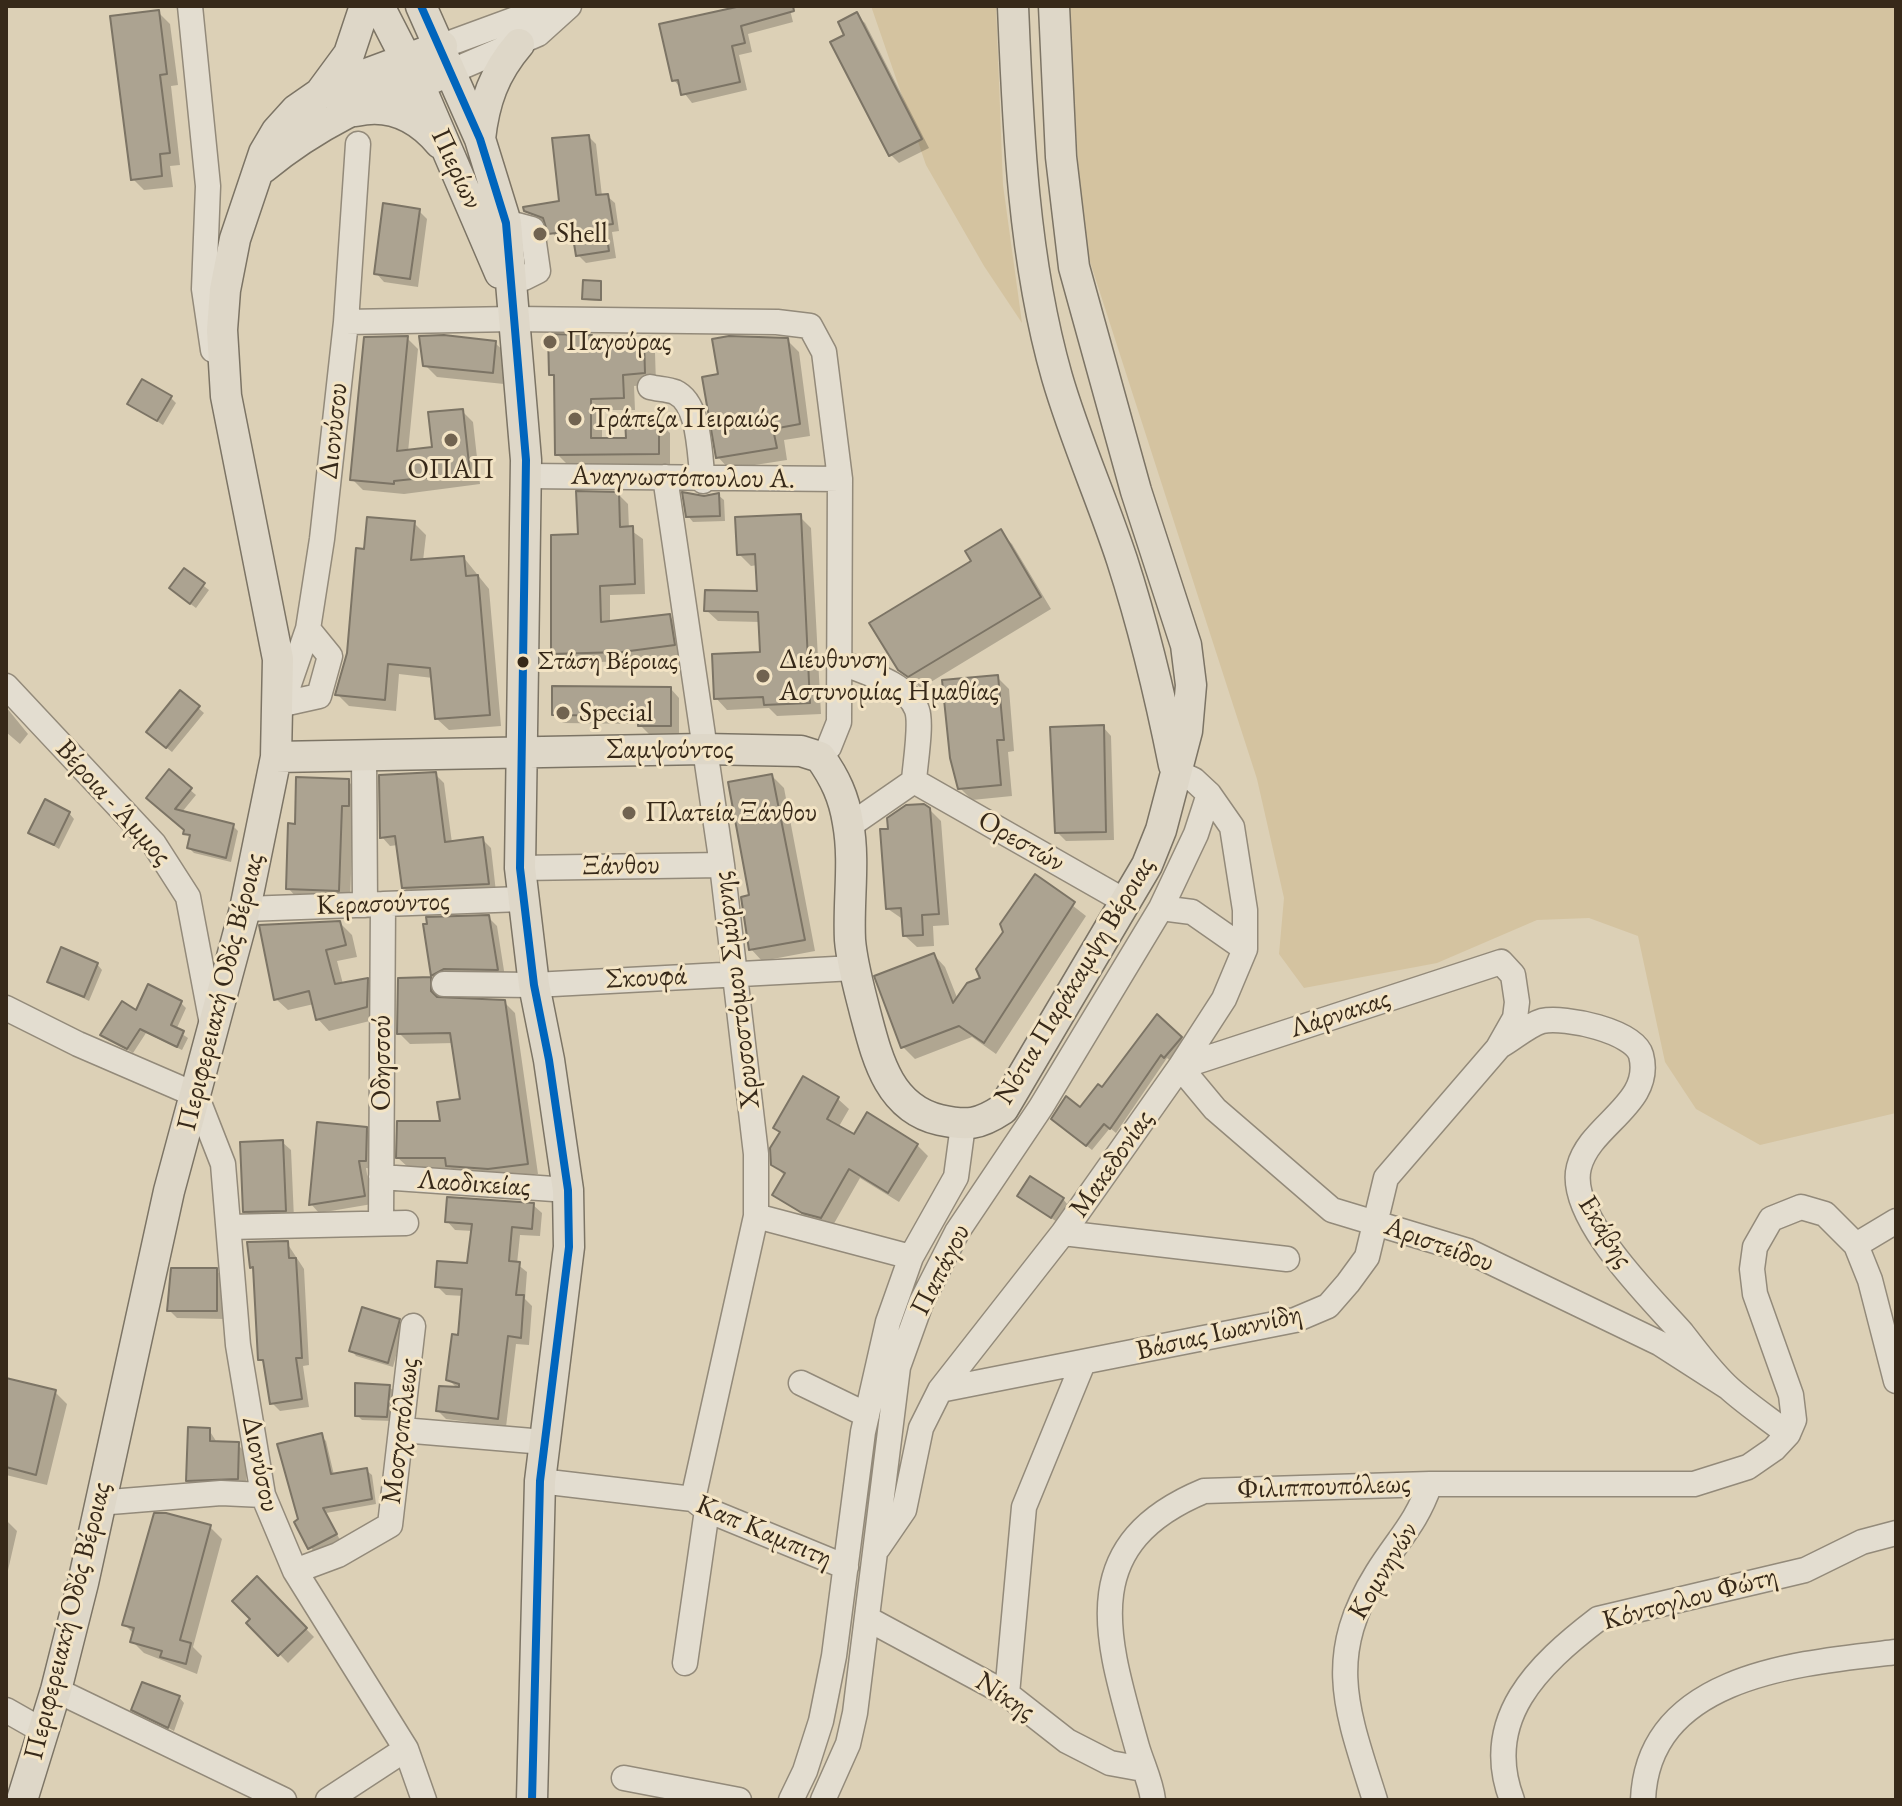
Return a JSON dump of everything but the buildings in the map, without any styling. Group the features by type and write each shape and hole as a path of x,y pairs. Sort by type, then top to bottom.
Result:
{"main road":[{"path":"319,94 349,54 365,6"},
{"name":"Πιερίων","path":"379,6 517,299"},
{"name":"Πιερίων","path":"421,6 447,58 480,139 506,223 517,299 526,476 519,752 520,868 534,985 549,1060 568,1190 569,1247 540,1481 532,1800"},
{"name":"Νότια Παράκαμψη Βέροιας","path":"1013,6 1018,126 1040,305 1058,378 1122,559 1156,674 1175,771"},
{"name":"Νότια Παράκαμψη Βέροιας","path":"820,757 843,795 849,826 849,916 854,968 876,1055 893,1089 921,1115 963,1125 980,1124 1003,1109 1128,903 1161,830 1187,731 1191,685 1186,645 1136,491 1074,267 1061,157 1054,6"},
{"path":"480,139 489,91 503,63 519,44"},
{"name":"Περιφερειακή Οδός Βέροιας","path":"22,1800 56,1690 169,1191 245,909 276,757 281,708 272,626 226,396 222,330 225,290 235,239 256,175 277,131 296,110 319,94 412,71 447,58"},
{"name":"Περιφερειακή Οδός Βέροιας","path":"256,175 312,130 412,71"},
{"path":"342,114 370,108 398,111 424,124 444,148"},
{"name":"Σαμψούντος","path":"519,752 704,749 801,751 820,757"},
{"path":"276,757 519,752"}],"street":[{"path":"190,6 208,186 204,289 209,337 226,396"},
{"path":"447,58 551,6"},
{"path":"447,58 519,44 557,20 569,6"},
{"name":"Διονύσου","path":"281,708 308,629 346,322 358,144"},
{"path":"517,225 532,229 538,271 517,299"},
{"path":"346,322 517,299 810,326 824,352 840,479 839,722 829,747 820,757"},
{"path":"650,387 675,392 686,400 692,412 703,481"},
{"name":"Αναγνωστόπουλου Α.","path":"526,476 665,477 703,481 840,479"},
{"name":"Χρυσοστόμου Σμύρνης","path":"665,477 722,865 756,1154 756,1216 700,1505 685,1663"},
{"path":"837,661 888,682 906,695 917,711 914,781 849,826"},
{"name":"Βέροια - Άμμος","path":"6,686 154,844 173,870 188,897 213,1028"},
{"name":"Οδησσού","path":"364,755 374,905 381,1221"},
{"name":"Μακεδονίας","path":"877,1550 904,1510 921,1428 940,1390 1063,1233 1180,1067 1224,999 1245,949 1245,910 1232,827 1209,794 1194,780 1175,771"},
{"name":"Ορεστών","path":"914,781 1128,903"},
{"name":"Παπάγου","path":"823,1800 848,1744 868,1619 881,1487 898,1367 921,1303 957,1232 1041,1107 1161,908 1196,834 1209,794"},
{"name":"Ξάνθου","path":"520,868 722,865"},
{"name":"Κερασούντος","path":"245,909 522,899"},
{"path":"1161,908 1192,912 1245,949"},
{"name":"Λάρνακας","path":"1180,1067 1501,962"},
{"name":"Βάσιας Ιωαννίδη","path":"940,1390 1295,1320 1328,1306 1367,1257 1386,1178 1498,1048 1515,1018 1517,1002 1513,975 1501,962"},
{"name":"Σκουφά","path":"444,984 534,985 854,968"},
{"path":"6,1008 78,1044 196,1095"},
{"name":"Εκάβης","path":"1498,1048 1541,1021 1559,1020 1619,1034 1631,1040 1640,1052 1643,1074 1641,1089 1592,1145 1579,1165 1577,1187 1604,1241 1729,1388 1788,1434"},
{"name":"Αριστείδου","path":"1180,1067 1215,1109 1332,1210 1468,1251 1659,1343 1729,1388"},
{"name":"Διονύσου","path":"196,1095 223,1164 238,1345 263,1495 295,1571 406,1749 424,1800"},
{"name":"Παπάγου","path":"791,1800 805,1771 821,1721 867,1415 888,1322 911,1257 956,1177 963,1125"},
{"name":"Λαοδικείας","path":"381,1177 568,1190"},
{"path":"1788,1434 1794,1420 1791,1395 1755,1294 1755,1247 1771,1219 1801,1207 1832,1218 1856,1245 1870,1280 1896,1381"},
{"path":"756,1216 911,1257"},
{"name":"Λαοδικείας","path":"229,1227 381,1221 406,1223"},
{"path":"1856,1245 1896,1221"},
{"path":"1063,1233 1287,1259"},
{"name":"Μοσχοπόλεως","path":"295,1571 338,1555 390,1525 413,1326"},
{"path":"1007,1694 1024,1507 1083,1363"},
{"path":"801,1383 867,1415"},
{"path":"402,1430 544,1442"},
{"name":"Φιλιππουπόλεως","path":"1153,1800 1112,1658 1107,1623 1122,1557 1146,1527 1171,1505 1204,1491 1430,1484 1694,1484 1748,1467 1788,1434"},
{"name":"Καπ Καμπιτη","path":"540,1481 700,1505 846,1567"},
{"name":"Κομνηνών","path":"1375,1800 1353,1731 1345,1681 1346,1636 1379,1570 1419,1516 1430,1484"},
{"path":"98,1503 221,1493 263,1495"},
{"name":"Κόντογλου Φώτη","path":"1512,1800 1503,1733 1513,1706 1573,1639 1598,1619 1805,1570 1862,1542 1896,1533"},
{"name":"Νίκης","path":"868,1619 1007,1694 1067,1741 1110,1763 1143,1769"},
{"path":"1643,1800 1649,1767 1659,1742 1678,1719 1711,1694 1774,1669 1896,1652"},
{"path":"56,1690 284,1800"},
{"path":"6,1710 43,1731"},
{"path":"338,1797 406,1749"},
{"path":"624,1778 739,1800"}],"shaded area":[{"path":"871,6 996,6 1003,185 1022,323 984,266 926,165"},
{"path":"1068,6 1896,6 1896,1113 1760,1145 1696,1109 1665,1062 1638,936 1589,918 1537,920 1437,963 1304,988 1279,954 1284,898 1257,779 1083,240"}],"transit line":[{"path":"421,6 480,139 506,223 526,460 520,868 534,985 549,1060 568,1190 569,1247 540,1481 532,1800"}],"place":[{"name":"Shell","path":"540,234"},
{"name":"Παγούρας","path":"550,342"},
{"name":"Τράπεζα Πειραιώς","path":"575,419"},
{"name":"ΟΠΑΠ","path":"451,440"},
{"name":"Στάση Βέροιας","path":"523,662"},
{"name":"Διέυθυνση Αστυνομίας Ημαθίας","path":"763,676"},
{"name":"Special","path":"563,713"},
{"name":"Πλατεία Ξάνθου","path":"629,813"}]}
